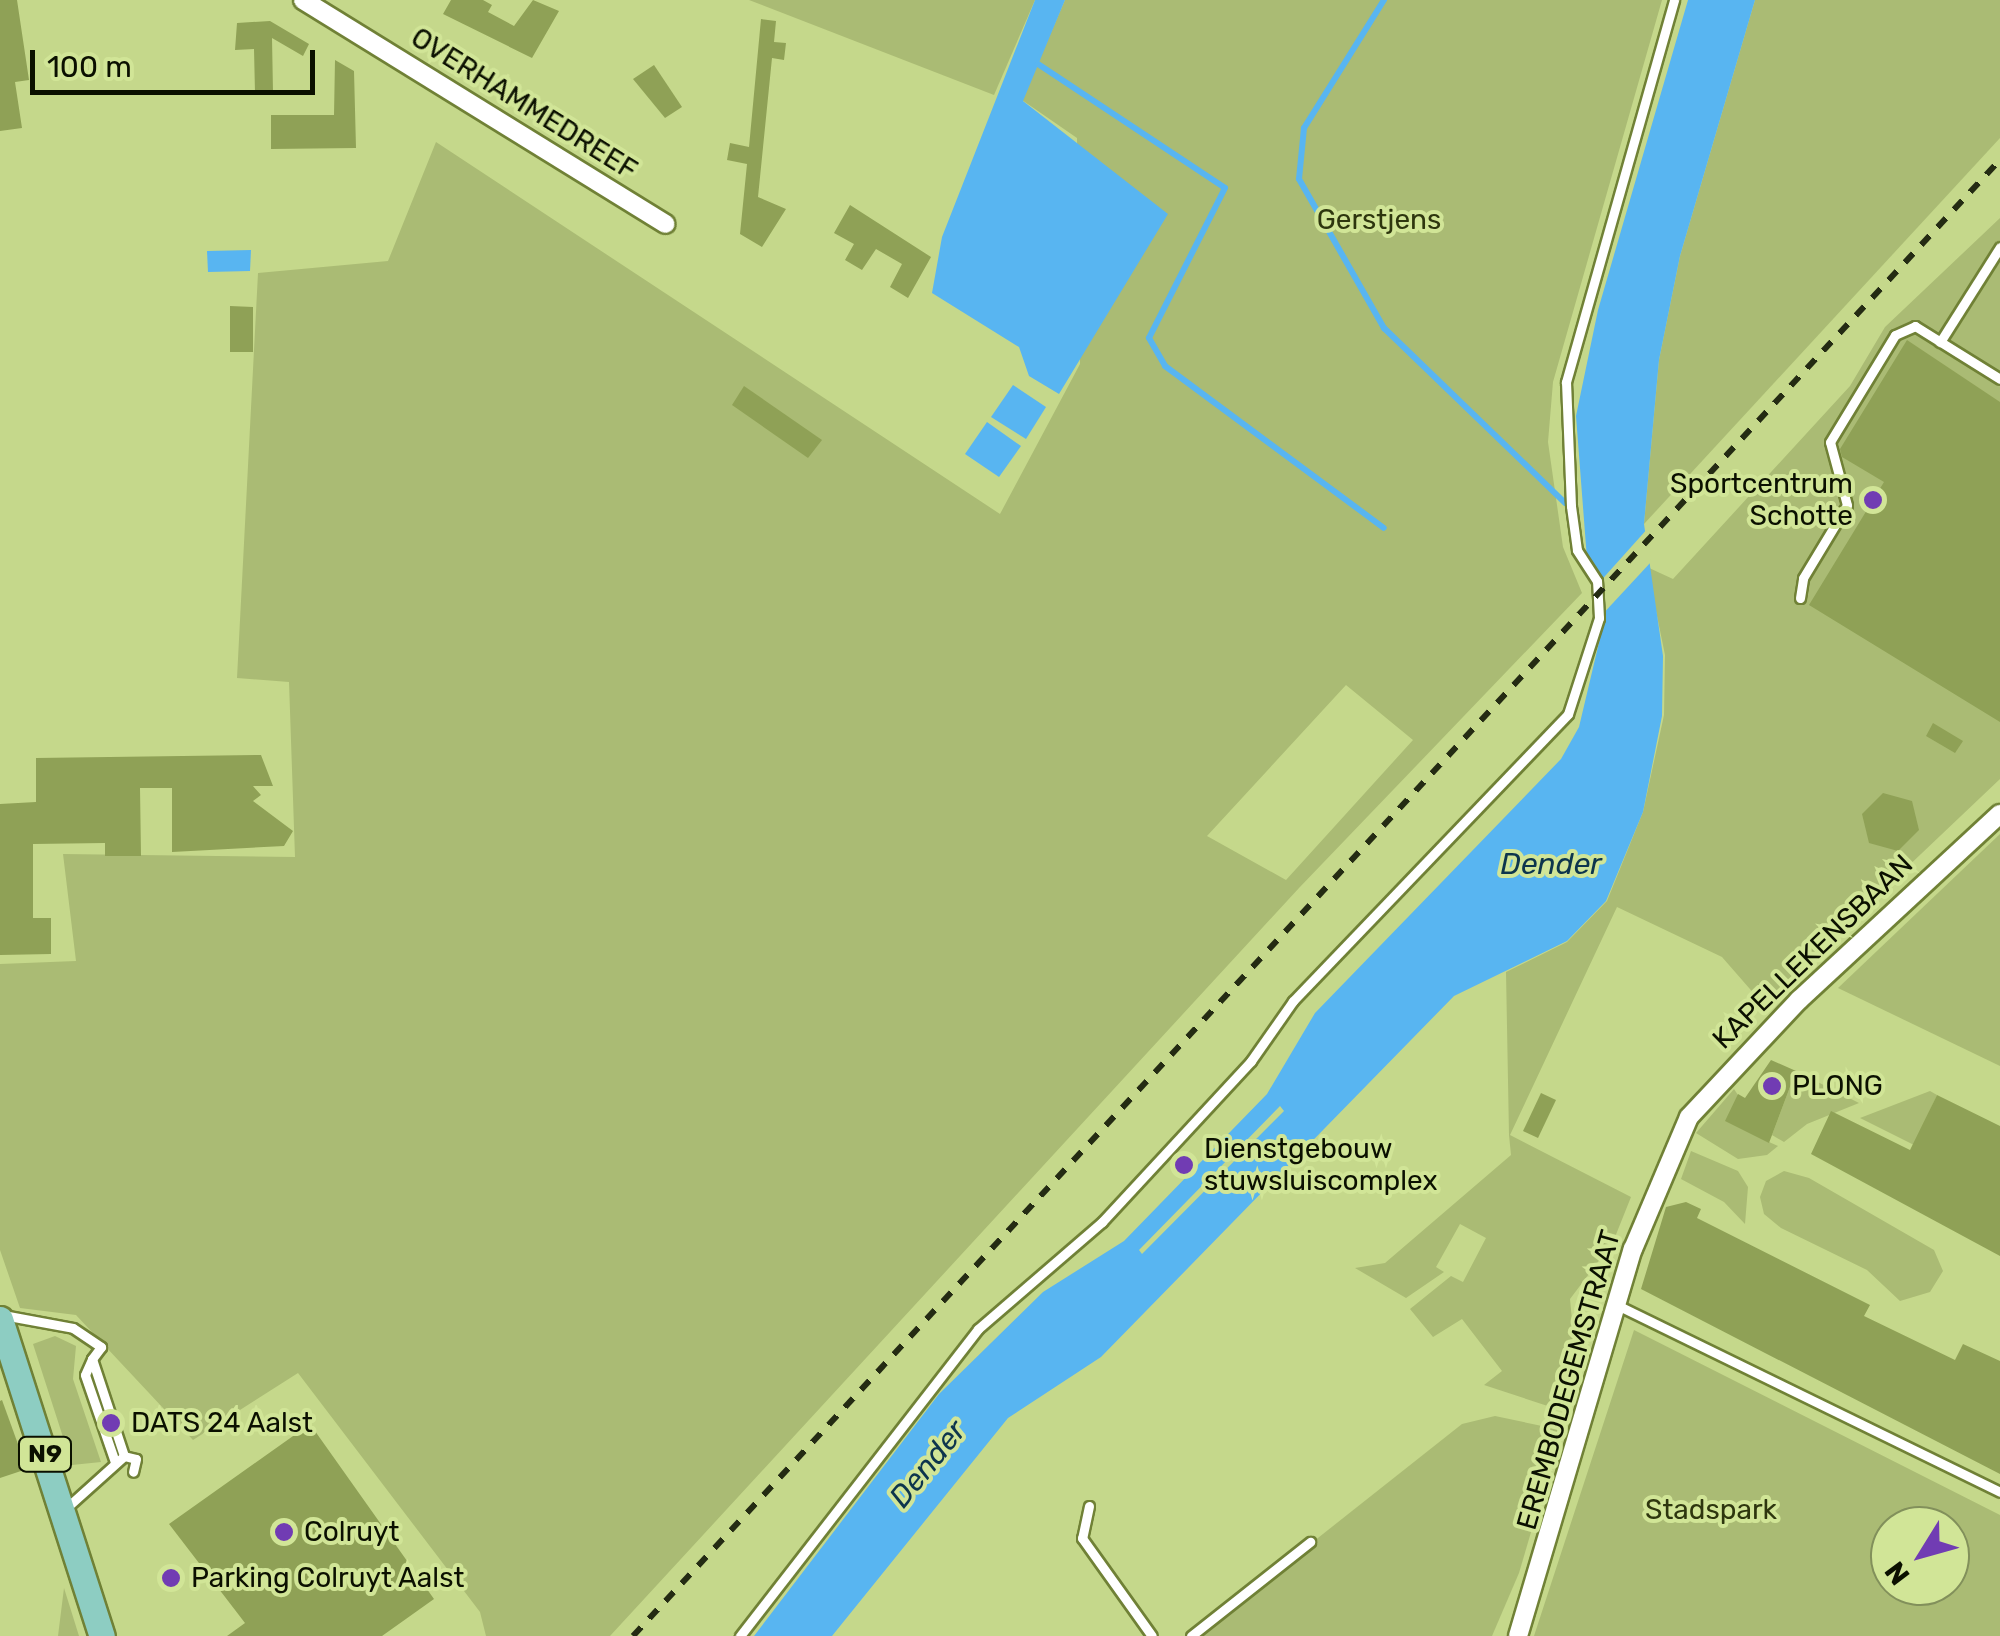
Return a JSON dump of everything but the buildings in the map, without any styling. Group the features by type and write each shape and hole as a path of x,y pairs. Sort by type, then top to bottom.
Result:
{"main road":[{"name":"N9","path":"0,1317 102,1636"}],"street":[{"name":"OVERHAMMEDREEF","path":"303,0 665,224"},
{"name":"KAPELLEKENSBAAN","path":"1676,1140 1705,1095 1799,1000 2000,814"},
{"name":"EREMBODEGEMSTRAAT","path":"1518,1636 1618,1305 1676,1140"}],"lane":[{"path":"740,1636 978,1330 1102,1222 1251,1061 1293,1001 1555,731 1578,692 1594,639 1597,581 1586,567 1570,506 1566,382 1674,0"},
{"path":"1940,342 2000,247"},
{"path":"1800,598 1803,578 1848,506 1830,442 1902,328 1915,326 2000,379"},
{"path":"1618,1305 2000,1492"},
{"path":"0,1317 73,1328 101,1347 92,1358 119,1459"},
{"path":"62,1512 119,1459 136,1459 133,1472"},
{"path":"1089,1506 1082,1538 1152,1636"},
{"path":"1192,1636 1310,1542"}],"green space":[{"path":"749,0 1035,0 994,95"},
{"name":"Gerstjens","path":"1065,0 1662,0 1553,382 1548,442 1563,547 1582,593 1299,888 610,1636 486,1636 480,1612 298,1373 193,1440 76,1315 20,1308 0,1250 0,964 76,961 63,854 295,857 289,682 237,678 258,273 388,261 436,142 1000,514 1080,364 1077,138 1022,100","holes":["1346,685 1413,740 1286,880 1207,836"]},
{"path":"1755,0 2000,0 2000,138 1644,524 1659,360 1680,256"},
{"path":"2000,218 2000,779 1763,1004 1722,957 1617,907 1510,1135 1631,1197 1613,1242 1570,1299 1577,1373 1566,1412 1484,1385 1502,1371 1462,1319 1433,1337 1410,1309 1451,1276 1463,1282 1486,1238 1460,1224 1436,1267 1444,1272 1406,1298 1355,1268 1385,1263 1511,1155 1509,1135 1506,972 1567,942 1607,901 1643,812 1664,715 1665,655 1647,567 1673,579 1850,386 1885,327"},
{"path":"2000,834 2000,1066 1838,988"},
{"path":"1796,1071 1859,1103 1807,1124 1784,1142 1772,1135"},
{"path":"1734,1089 1769,1142 1778,1146 1767,1155 1738,1159 1696,1133"},
{"path":"1930,1091 1937,1095 1914,1145 1860,1118"},
{"path":"1691,1151 1738,1171 1748,1187 1745,1224 1724,1202 1681,1179"},
{"path":"1784,1171 1809,1178 1934,1250 1943,1271 1930,1292 1900,1301 1867,1270 1781,1228 1764,1214 1760,1197 1766,1181"},
{"name":"Stadspark","path":"1634,1330 2000,1515 2000,1636 1534,1636"},
{"path":"55,1336 76,1346 73,1379 101,1462 72,1465 33,1344"},
{"path":"1495,1416 1561,1430 1519,1573 1492,1636 1194,1636 1462,1424"},
{"path":"64,1588 79,1636 58,1636"}],"water":[{"path":"1035,0 1065,0 1023,101 1168,214 1059,394 1029,376 1019,347 932,293 942,237"},
{"name":"Dender","path":"1688,0 1755,0 1680,256 1659,360 1644,524 1663,656 1662,716 1643,812 1606,901 1567,941 1454,996 1101,1357 1008,1418 832,1636 754,1636 939,1394 1043,1292 1124,1241 1267,1094 1315,1013 1561,759 1579,727 1606,613 1601,577 1587,559 1576,416 1598,310","holes":["1280,1106 1284,1111 1142,1254 1139,1250"]},
{"path":"251,250 250,271 208,272 207,251"},
{"path":"1013,385 1046,407 1026,439 991,417"},
{"path":"987,422 1021,446 999,477 965,454"}],"pier":[{"path":"1649,527 1651,562 1600,617 1597,585"}],"waterway":[{"path":"1384,0 1304,128 1299,179 1384,328 1565,503"},
{"path":"1038,64 1225,188 1149,338 1165,366 1384,528"}],"railway":[{"path":"633,1636 2000,160"}],"place":[{"name":"Sportcentrum Schotte","path":"1873,500"},
{"name":"PLONG","path":"1772,1086"},
{"name":"Dienstgebouw stuwsluiscomplex","path":"1184,1165"},
{"name":"DATS 24 Aalst","path":"111,1423"},
{"name":"Colruyt","path":"284,1532"},
{"name":"Parking Colruyt Aalst","path":"171,1578"}]}
